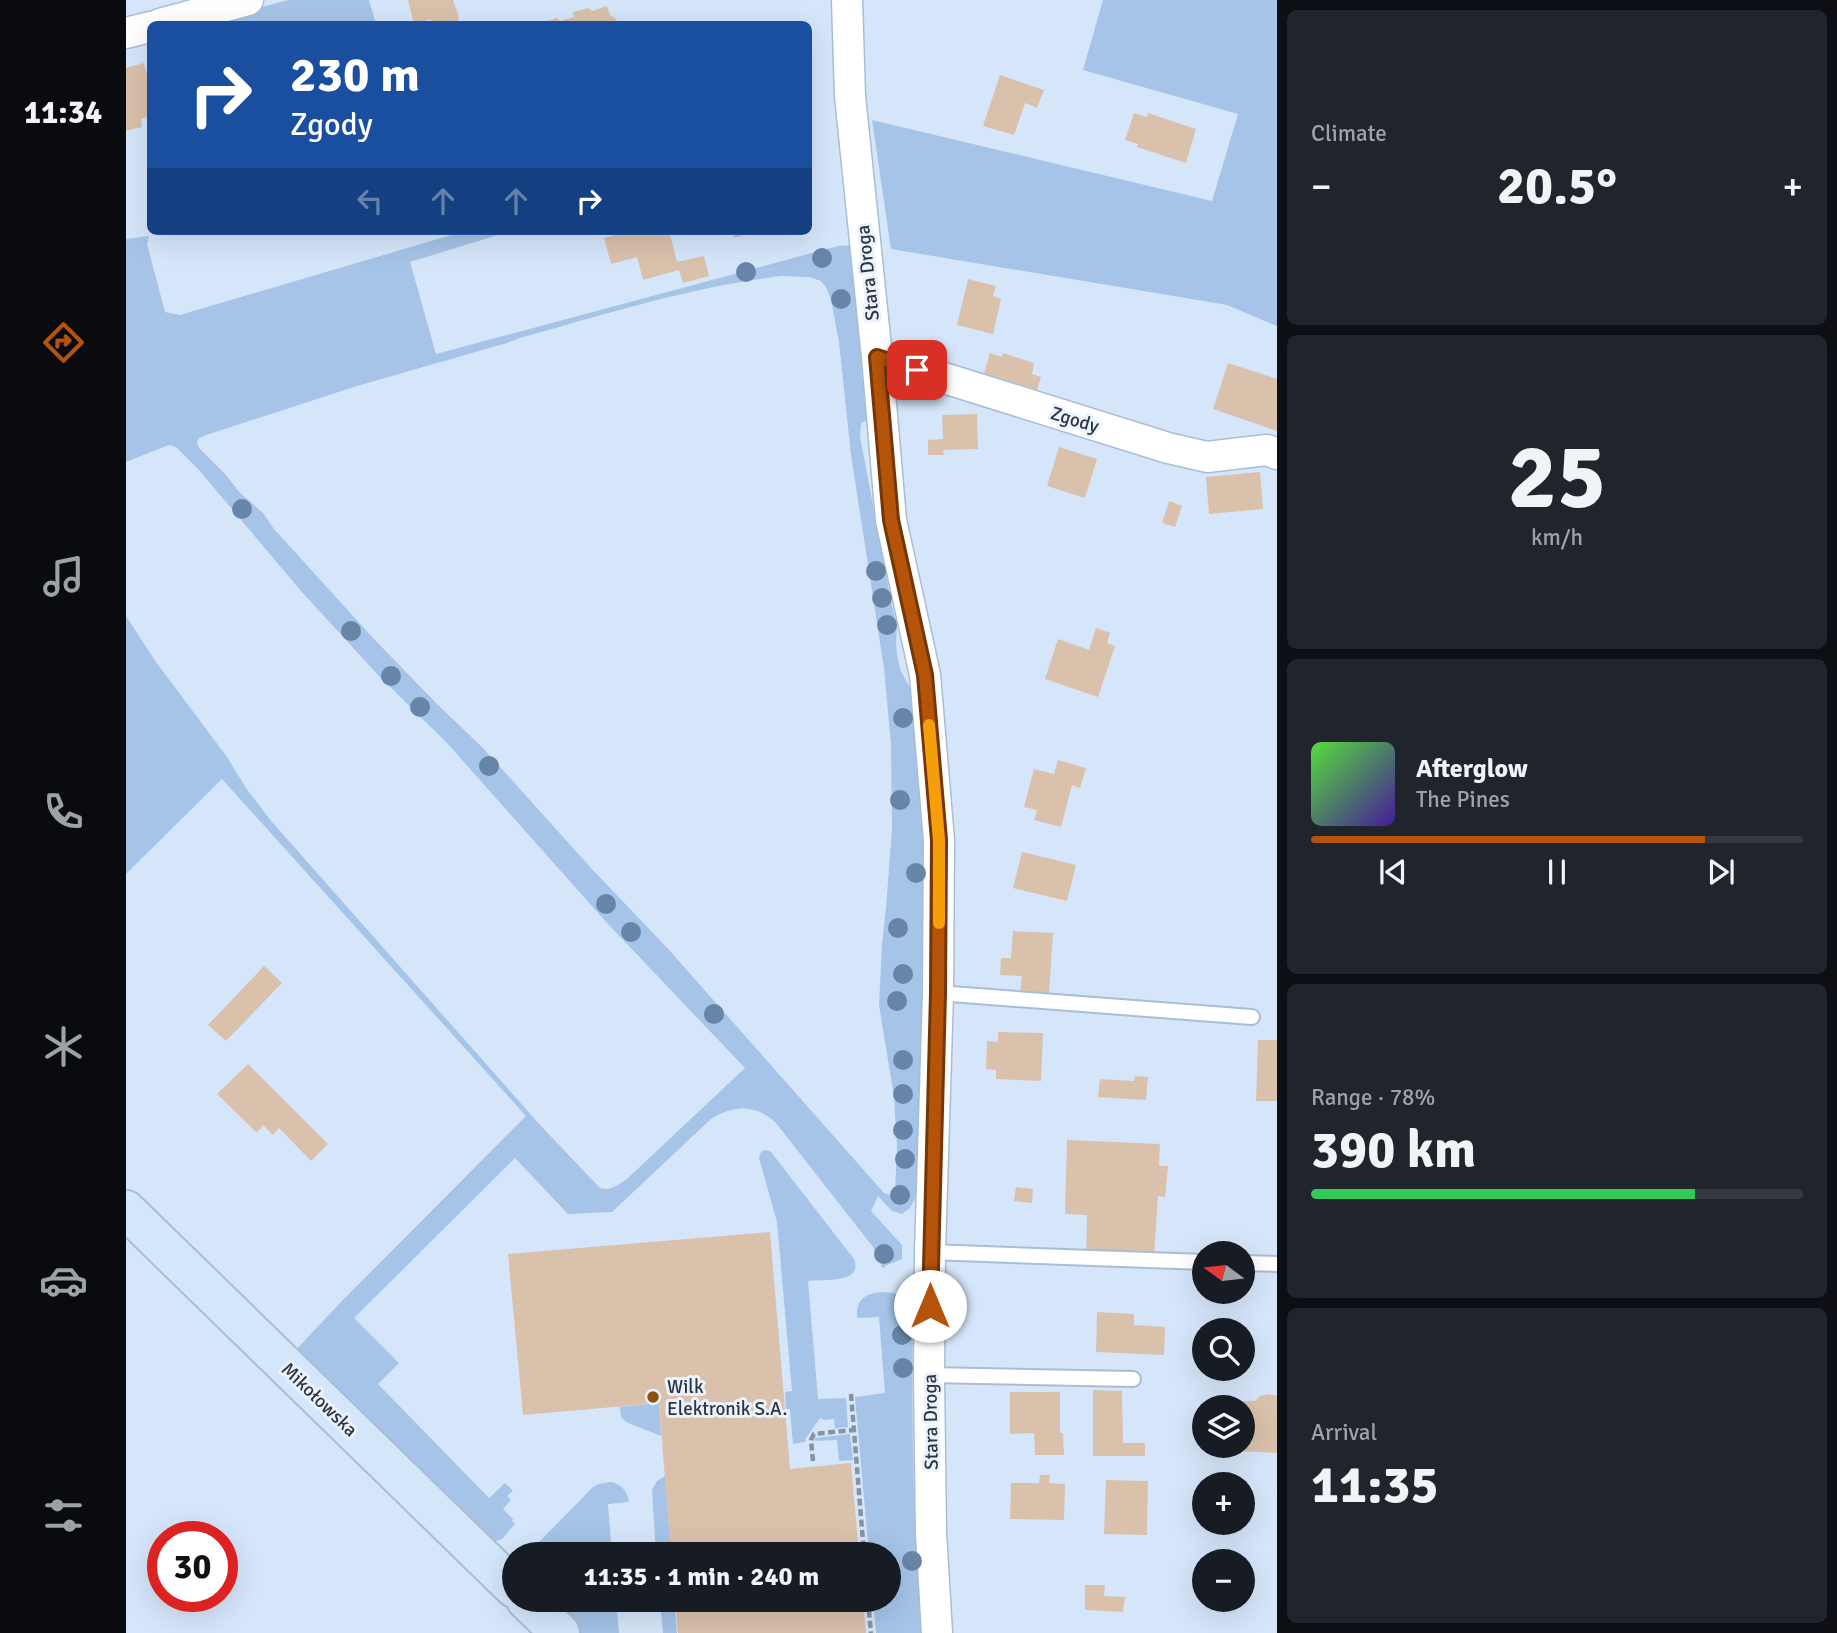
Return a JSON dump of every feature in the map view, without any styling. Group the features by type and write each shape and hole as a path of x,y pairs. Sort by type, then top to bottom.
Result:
{"street":[{"path":"171,21 248,0"},
{"name":"Stara Droga","path":"847,0 850,96 891,520 925,675 939,840 929,1375 931,1532 937,1633"},
{"path":"126,33 147,28"},
{"name":"Zgody","path":"877,357 1168,448 1207,457 1267,450 1277,454"},
{"name":"Mikołowska","path":"126,1210 502,1576"},
{"path":"538,1612 560,1633"}],"lane":[{"path":"938,993 1252,1017"},
{"path":"930,1252 1192,1262"},
{"path":"1255,1263 1277,1264"},
{"path":"929,1375 1133,1379"}],"path":[{"path":"851,1394 863,1542"},
{"path":"813,1461 811,1440 814,1434 853,1430"},
{"path":"869,1612 871,1633"}],"shaded area":[{"path":"288,0 369,0 375,21 211,21"},
{"path":"1103,0 1277,0 1277,326 1227,305 891,249 872,120 1212,201 1238,114 1083,70"},
{"path":"451,235 498,235 410,262 436,354 838,246 853,245 867,420 861,423 860,436 897,624 897,655 900,669 910,688 923,756 927,886 917,1195 910,1208 902,1214 892,1211 878,1196 871,1211 902,1245 902,1259 882,1267 873,1247 776,1123 760,1112 736,1109 711,1119 612,1212 568,1214 515,1158 354,1318 399,1363 378,1384 489,1498 505,1483 513,1491 507,1496 511,1500 503,1509 515,1524 502,1539 493,1542 292,1354 526,1116 222,779 126,874 126,616 156,662 272,822 541,1126 600,1188 611,1188 628,1178 745,1068 607,923 447,743 378,675 301,591 199,470 176,447 166,446 126,462 126,239 149,236 147,244 165,312 180,315","holes":["781,276 809,277 821,281 831,300 839,342 851,455 884,668 891,745 892,829 879,1005 894,1097 897,1147 893,1196 884,1193 670,951 482,747 374,639 274,529 263,513 239,492 199,448 197,442 206,435 357,386 682,294"]},
{"path":"761,1152 771,1152 854,1259 856,1267 853,1273 840,1279 808,1281 818,1399 846,1398 848,1427 835,1428 834,1419 820,1418 805,1442 793,1444 790,1409 786,1409 785,1392 792,1391 777,1222 759,1158"},
{"path":"883,1292 902,1296 913,1310 913,1472 922,1633 876,1633 874,1612 901,1612 901,1542 868,1542 855,1397 885,1393 879,1317 857,1318 860,1302 871,1294"},
{"path":"659,1403 661,1436 626,1422 621,1417 620,1407"},
{"path":"850,1434 853,1460 839,1461 837,1440 815,1441 815,1438"},
{"path":"665,1476 670,1542 655,1542 652,1490 657,1481"},
{"path":"599,1484 618,1484 629,1502 608,1504 611,1542 539,1542 593,1487"},
{"path":"555,1612 617,1612 619,1633 577,1633"},
{"path":"661,1612 675,1612 677,1633 663,1633"}],"building":[{"path":"408,0 453,0 459,17 458,21 413,21"},
{"path":"607,6 610,15 617,21 560,21 574,17 573,12 589,8 592,11"},
{"path":"144,63 147,75 147,117 141,119 142,127 126,131 126,68"},
{"path":"1000,75 1044,90 1037,108 1025,103 1014,135 983,126"},
{"path":"1134,113 1147,117 1148,113 1196,129 1186,163 1137,147 1138,144 1125,140"},
{"path":"615,235 670,235 677,262 704,256 709,276 683,283 679,270 643,280 637,257 611,264 604,238"},
{"path":"968,279 996,286 993,296 1001,299 993,334 957,325"},
{"path":"990,353 1002,357 1003,353 1034,363 1032,374 1041,377 1037,390 984,373"},
{"path":"1228,363 1277,379 1277,431 1213,409"},
{"path":"977,414 978,449 943,450 944,455 928,455 928,440 943,439 942,415"},
{"path":"1059,447 1097,459 1085,498 1047,486"},
{"path":"1260,472 1263,509 1209,514 1206,477"},
{"path":"1169,501 1182,506 1175,527 1162,523"},
{"path":"1096,628 1110,633 1107,643 1115,646 1098,697 1045,679 1058,639 1089,650"},
{"path":"1058,760 1086,768 1080,788 1072,785 1061,827 1034,820 1037,810 1024,807 1034,769 1054,774"},
{"path":"1022,852 1076,865 1067,901 1013,888"},
{"path":"1013,931 1053,933 1049,994 1020,992 1022,976 1000,975 1001,958 1011,958"},
{"path":"264,966 282,983 226,1041 208,1025"},
{"path":"998,1032 1043,1033 1041,1081 996,1079 996,1070 986,1069 987,1041 998,1042"},
{"path":"1258,1040 1277,1040 1277,1101 1256,1101"},
{"path":"248,1064 328,1144 311,1161 279,1128 273,1135 263,1125 257,1133 217,1094"},
{"path":"1135,1076 1148,1077 1146,1100 1098,1097 1100,1079 1134,1081"},
{"path":"1067,1140 1160,1144 1159,1166 1168,1166 1165,1197 1158,1196 1154,1257 1086,1254 1087,1215 1065,1214"},
{"path":"1016,1187 1033,1189 1032,1203 1014,1201"},
{"name":"Wilk Elektronik S.A.","path":"770,1232 790,1469 851,1463 858,1542 670,1542 659,1403 523,1415 508,1254"},
{"path":"1097,1312 1134,1314 1134,1325 1165,1327 1164,1355 1096,1352"},
{"path":"1093,1390 1122,1391 1123,1443 1145,1443 1145,1456 1093,1456"},
{"path":"1010,1392 1060,1392 1060,1433 1063,1433 1064,1455 1035,1455 1034,1433 1010,1434"},
{"path":"1260,1396 1277,1396 1277,1453 1255,1452 1255,1401"},
{"path":"1040,1475 1050,1475 1049,1483 1065,1484 1064,1520 1010,1519 1011,1483 1039,1483"},
{"path":"1106,1480 1148,1481 1147,1535 1104,1534"},
{"path":"1085,1585 1105,1585 1104,1596 1125,1597 1123,1612 1085,1610"},
{"path":"676,1612 864,1612 866,1633 678,1633"}],"slow traffic":[{"path":"929,725 939,840 939,923"}],"place":[{"name":"Wilk Elektronik S.A.","path":"653,1397"}],"route":[{"path":"917,370 877,357 891,520 925,675 939,840 930,1306"}]}
